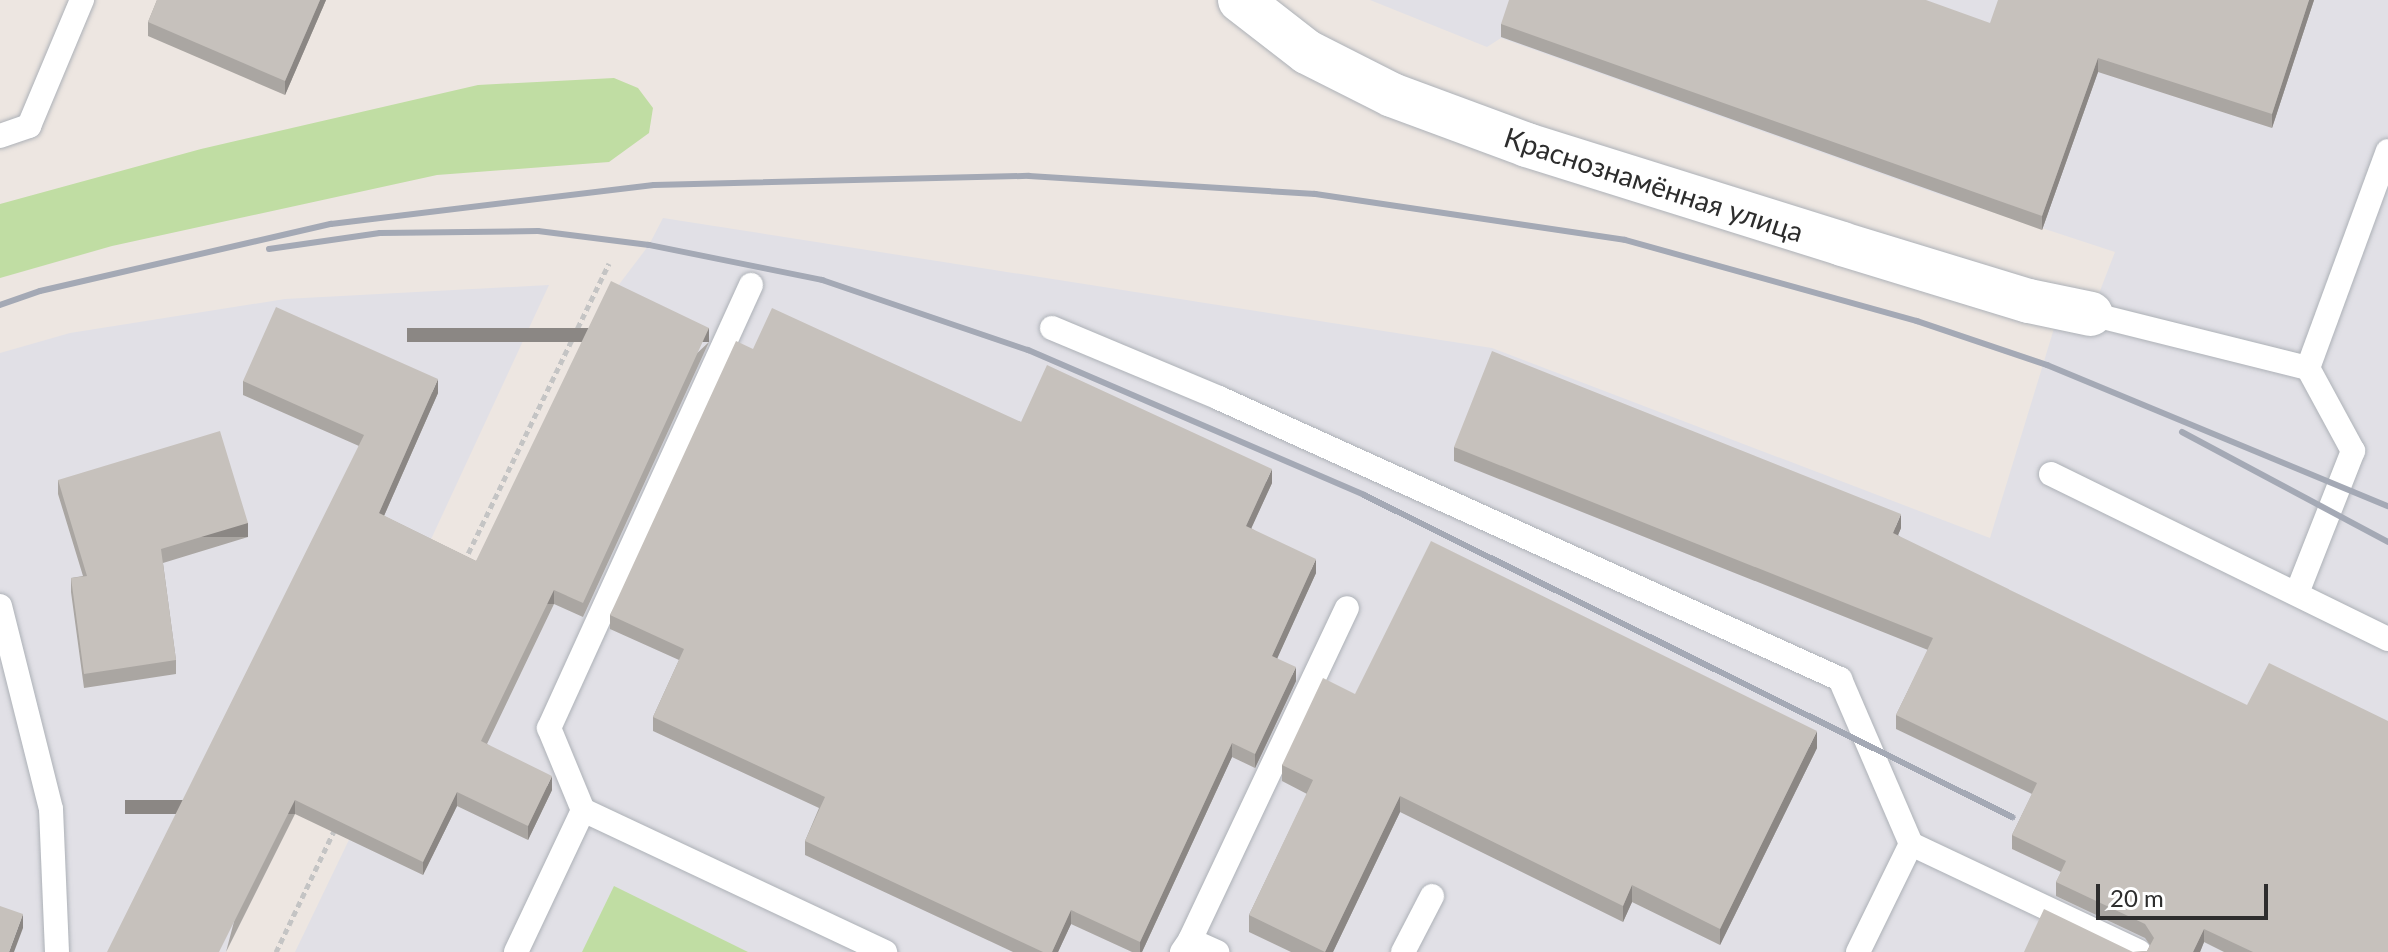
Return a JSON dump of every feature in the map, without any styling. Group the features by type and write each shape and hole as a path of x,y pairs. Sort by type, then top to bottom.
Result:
{"street":[{"name":"Краснознамённая улица","path":"1240,0 1307,52 1392,95 1432,110 1527,145 1842,244 2029,301 2091,314"}],"lane":[{"path":"0,136 29,126 82,0"},
{"path":"2308,368 2388,151"},
{"path":"751,285 549,728 583,810 885,952"},
{"path":"2091,314 2308,368 2353,451 2297,593"},
{"path":"1052,328 1219,398 1840,679 1911,844 2139,952"},
{"path":"2051,474 2388,639"},
{"path":"0,606 51,809 57,952"},
{"path":"1217,952 1186,946 1347,608"},
{"path":"516,952 583,810"},
{"path":"1858,952 1911,844"},
{"path":"1403,952 1432,896"}],"path":[{"path":"463,564 609,263"},
{"path":"276,952 338,823"}],"shaded area":[{"path":"1370,0 2388,0 2388,952 295,952 611,295 649,245 663,218 1492,348 1990,538 2056,322 2091,314 2115,252 1935,193 1501,38 1487,47"},
{"path":"549,285 426,550 226,952 0,952 0,353 70,333 285,299"}],"green space":[{"path":"614,78 638,88 653,108 649,133 609,162 437,175 112,246 0,278 0,204 201,149 478,85"},
{"path":"614,886 748,952 582,952"}],"building":[{"path":"157,0 320,0 285,81 148,22"},
{"path":"1509,0 1926,0 1990,23 1998,0 2309,0 2272,114 2098,58 2042,216 1501,24"},
{"path":"611,281 709,328 583,603 554,590 481,741 552,776 528,826 457,792 423,862 295,800 219,952 107,952 364,435 243,381 276,307 438,379 379,513 476,561"},
{"path":"772,308 1021,422 1047,365 1272,469 1246,526 1316,559 1272,656 1296,667 1255,754 1232,743 1140,942 1071,910 1052,952 1043,952 805,841 825,797 653,717 684,649 610,615 736,341 753,349"},
{"path":"1492,351 1901,514 1893,533 2247,705 2269,663 2388,721 2388,952 2253,952 2204,929 2193,952 2133,952 2147,951 2154,938 2145,924 2056,882 2066,861 2012,835 2037,783 1896,715 1933,638 1454,447"},
{"path":"220,431 248,523 161,549 176,660 84,674 71,578 87,576 58,480"},
{"path":"1431,541 1817,731 1720,929 1632,885 1623,906 1400,796 1325,952 1249,915 1313,780 1282,765 1323,678 1355,694"},
{"path":"0,906 23,914 9,952 0,952"},
{"path":"2044,909 2133,952 2024,952"}],"railway":[{"path":"0,305 40,291 331,224 654,185 1029,176 1315,194 1625,240 1917,321 2047,365 2388,506"},
{"path":"269,249 380,233 538,231 649,245 822,280 1028,350 1364,495 2012,817"},
{"path":"2182,432 2388,542"}]}
